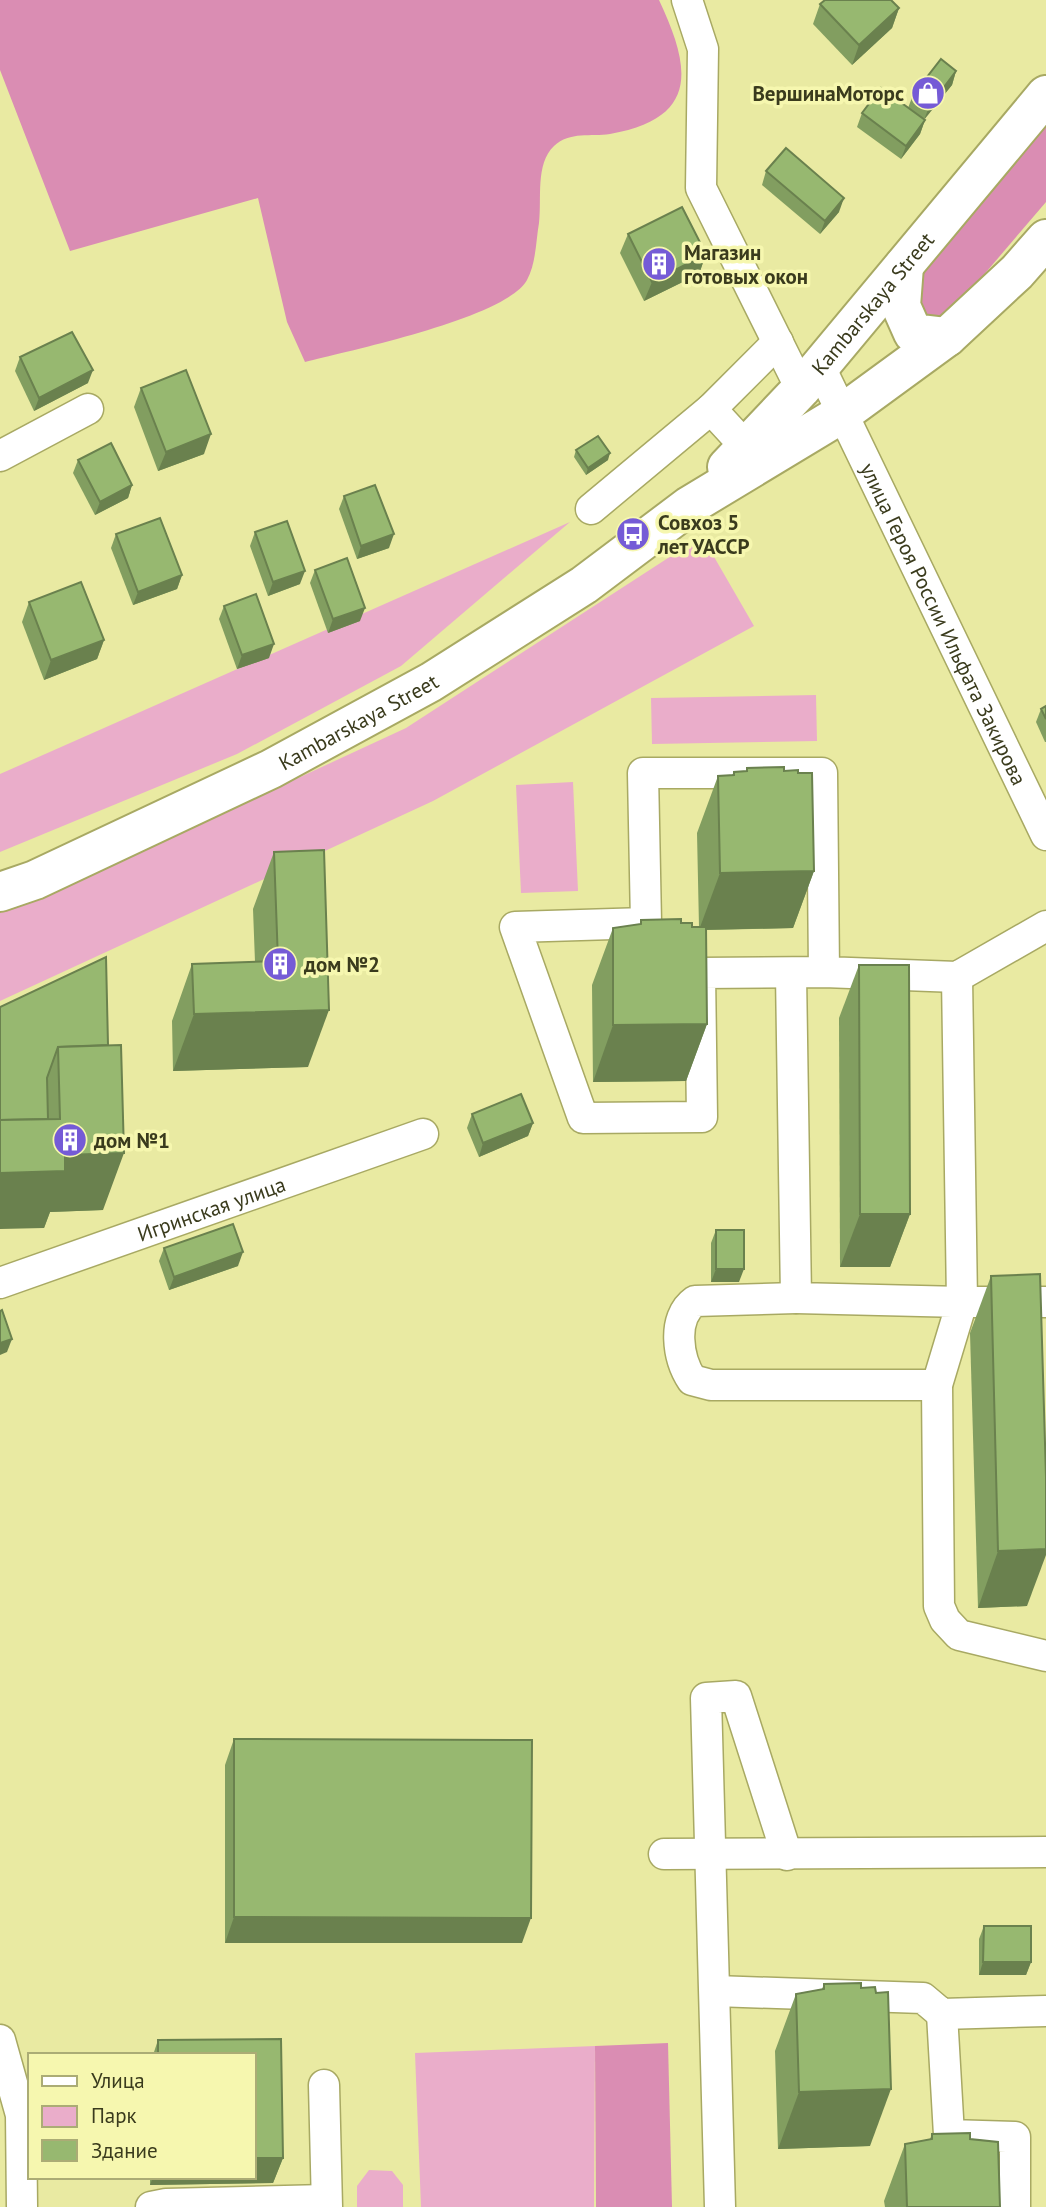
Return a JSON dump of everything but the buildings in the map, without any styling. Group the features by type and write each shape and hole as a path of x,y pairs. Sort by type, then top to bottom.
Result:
{"main road":[{"name":"Kambarskaya Street","path":"689,506 811,378 1046,95"},
{"name":"Kambarskaya Street","path":"0,892 35,880 271,769 430,682 584,585 689,506 843,413 947,337 1017,272 1046,239"},
{"path":"904,266 901,306 913,333 947,337"}],"street":[{"name":"улица Героя России Ильфата Закирова","path":"687,0 703,49 701,188 778,342 843,413 1046,835"},
{"path":"591,509 711,410 778,342"},
{"path":"0,456 88,409"},
{"path":"711,410 746,447"},
{"path":"824,972 822,773 643,773 646,923 515,927 583,1118 702,1117 700,973 824,972 957,977 1046,926"},
{"path":"791,974 796,1298"},
{"path":"957,977 962,1302 937,1385 939,1606 945,1620 958,1635 1046,1656"},
{"name":"Игринская улица","path":"0,1283 423,1134"},
{"path":"937,1385 711,1385 692,1380 684,1362 679,1329 688,1306 695,1301 796,1298 1046,1302"},
{"path":"719,2207 706,1698 736,1696 787,1855"},
{"path":"664,1854 708,1856 1046,1852"},
{"path":"715,1992 923,1998 942,2014 1046,2011"},
{"path":"942,2014 949,2134 1015,2137 1016,2207"},
{"path":"0,2040 21,2115 22,2207"},
{"path":"151,2207 166,2204 326,2204 324,2085"}],"green space":[{"path":"570,522 401,666 237,754 0,852 0,774"},
{"path":"702,536 754,626 433,801 0,1001 0,913 41,897 406,728"},
{"path":"816,695 817,741 652,744 651,698"},
{"path":"573,782 578,891 521,893 516,785"},
{"path":"595,2046 594,2207 421,2207 415,2053"},
{"path":"369,2170 392,2171 403,2185 403,2207 357,2207 357,2186"}],"shaded area":[{"path":"0,0 659,0 677,47 681,67 680,86 674,102 660,116 640,126 610,134 567,138 548,153 540,182 539,223 532,267 527,280 513,294 490,307 425,331 305,362 287,322 258,198 70,251 0,70"},
{"path":"1046,124 1046,202 958,305 940,320 919,320 916,282"},
{"path":"668,2043 672,2207 596,2207 595,2046"}],"place":[{"name":"ВершинаМоторс","path":"928,93"},
{"name":"Магазин готовых окон","path":"659,264"},
{"name":"Совхоз 5 лет УАССР","path":"633,534"},
{"name":"дом №2","path":"280,964"},
{"name":"дом №1","path":"70,1140"}]}
